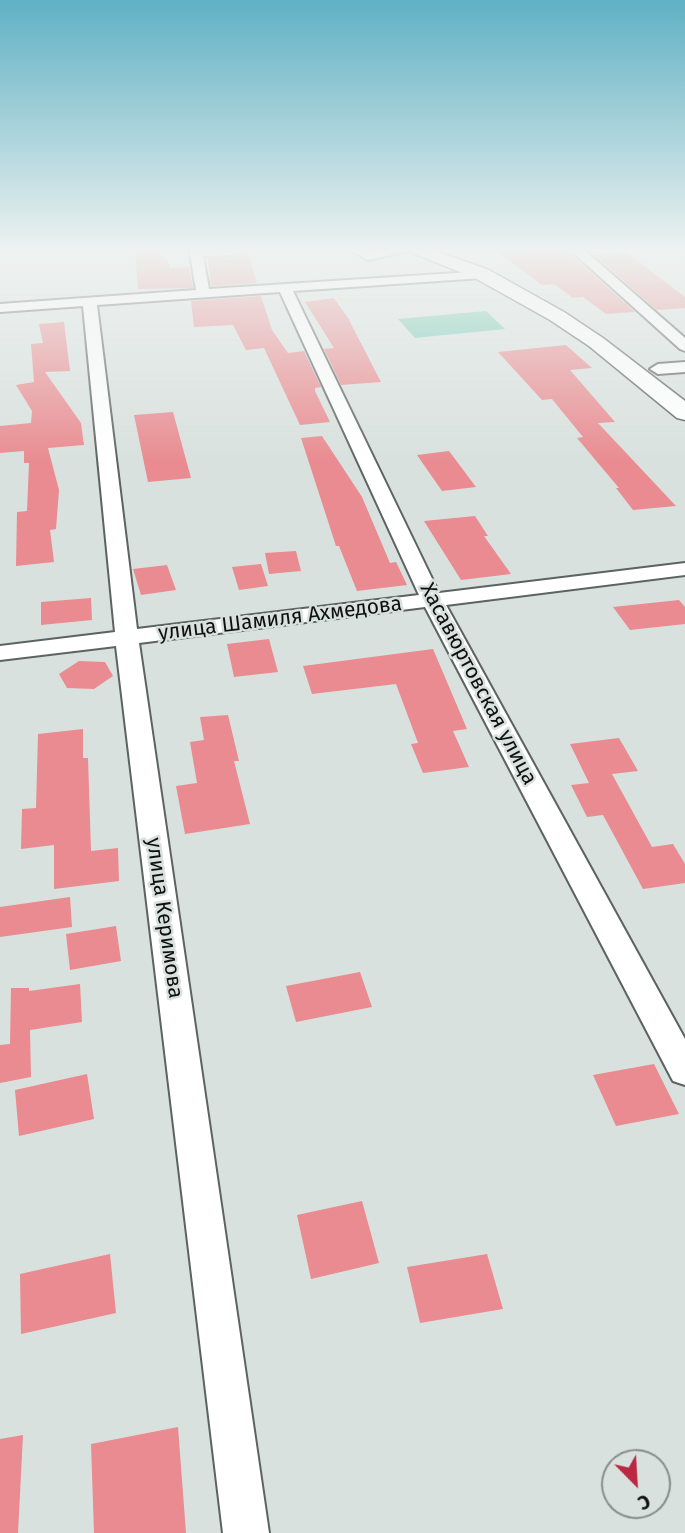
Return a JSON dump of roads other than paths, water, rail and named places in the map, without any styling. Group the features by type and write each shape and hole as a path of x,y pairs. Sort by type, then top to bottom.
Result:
{"highway":[{"path":"562,320 596,342 685,413"},
{"path":"573,320 607,340 685,398"}],"street":[{"name":"улица Керимова","path":"92,320 127,639 246,1533"},
{"name":"Хасавюртовская улица","path":"299,320 432,600 685,1071"},
{"path":"655,320 685,346"},
{"path":"658,369 685,367"},
{"name":"улица Шамиля Ахмедова","path":"0,653 685,569"}]}
